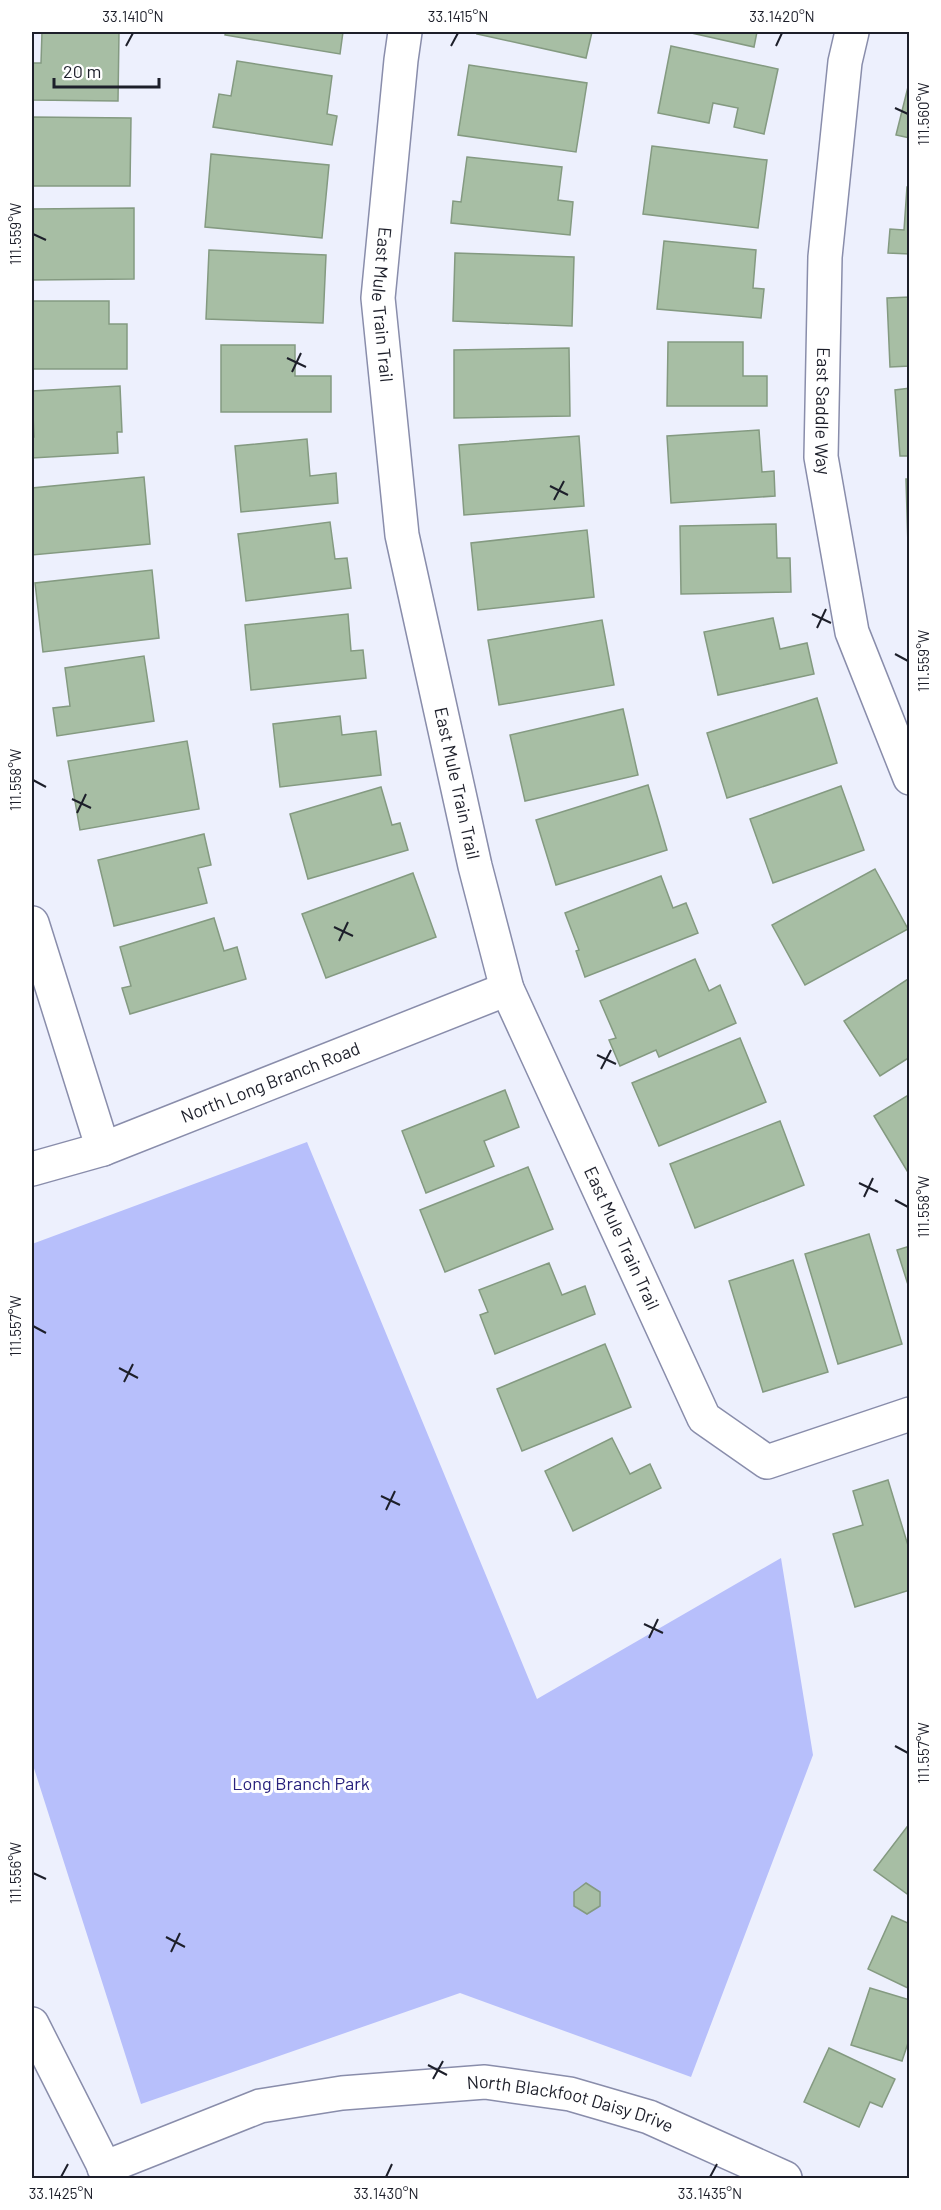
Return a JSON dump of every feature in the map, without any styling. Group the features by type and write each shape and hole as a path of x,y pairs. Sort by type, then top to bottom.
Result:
{"street":[{"name":"East Mule Train Trail","path":"405,32 378,298 402,535 475,866 507,989 704,1418 767,1462 909,1414"},
{"name":"East Saddle Way","path":"852,32 846,62 825,257 820,458 852,632 909,778"},
{"path":"32,923 103,1149"},
{"name":"North Long Branch Road","path":"32,1169 103,1149 507,989"},
{"path":"32,2024 107,2173"},
{"name":"North Blackfoot Daisy Drive","path":"107,2173 260,2106 342,2092 485,2082 570,2094 649,2117 785,2178"}],"green space":[{"name":"Long Branch Park","path":"307,1142 537,1699 781,1558 813,1755 691,2077 460,1993 141,2104 32,1762 32,1244"}],"building":[{"path":"42,32 119,32 118,101 32,100 32,63 41,63"},
{"path":"226,32 343,32 340,54 225,35"},
{"path":"478,32 592,32 586,58 477,34"},
{"path":"687,32 757,32 754,47"},
{"path":"671,46 778,69 764,134 734,127 738,108 713,103 709,123 658,113"},
{"path":"237,61 332,76 327,114 337,116 332,145 213,127 219,94 231,96"},
{"path":"469,65 587,83 576,152 458,135"},
{"path":"910,79 910,138 896,135"},
{"path":"32,117 131,118 130,186 32,186"},
{"path":"652,146 767,160 758,228 643,214"},
{"path":"211,154 329,165 322,238 205,227"},
{"path":"467,157 562,167 558,200 573,202 570,235 451,223 453,201 461,202"},
{"path":"907,187 910,187 910,254 888,253 890,229 904,230"},
{"path":"134,208 134,279 32,280 32,209"},
{"path":"664,241 756,250 753,288 764,289 761,318 657,309"},
{"path":"209,250 326,255 323,323 206,319"},
{"path":"455,253 574,257 572,326 453,321"},
{"path":"910,297 910,366 890,367 887,298"},
{"path":"32,301 109,301 109,324 127,324 127,369 32,369"},
{"path":"668,342 743,342 743,376 767,376 767,406 667,406"},
{"path":"221,345 295,345 295,376 331,376 331,412 221,412"},
{"path":"569,348 570,416 454,418 454,350"},
{"path":"120,386 122,432 117,432 118,453 32,458 32,437 34,437 32,391"},
{"path":"910,388 910,456 900,456 895,390"},
{"path":"759,430 762,472 774,471 775,496 671,503 667,436"},
{"path":"579,436 584,506 464,515 459,445"},
{"path":"307,439 310,476 336,473 338,503 241,512 235,446"},
{"path":"144,477 150,544 32,555 32,488"},
{"path":"906,479 910,479 910,546 908,546"},
{"path":"330,522 335,559 347,558 351,588 246,601 238,534"},
{"path":"776,524 777,558 790,558 791,592 681,594 680,526"},
{"path":"587,530 594,597 478,610 471,543"},
{"path":"152,570 159,638 43,652 35,583"},
{"path":"348,614 351,651 363,650 366,678 251,690 245,625"},
{"path":"773,618 780,649 807,643 814,674 718,695 704,632"},
{"path":"602,620 614,685 499,705 488,640"},
{"path":"144,656 154,721 57,736 53,708 70,706 65,668"},
{"path":"817,698 837,763 727,798 707,733"},
{"path":"623,709 638,775 525,801 510,735"},
{"path":"340,716 342,735 376,731 381,775 280,787 273,724"},
{"path":"187,741 199,809 80,830 68,761"},
{"path":"648,785 667,850 556,885 536,820"},
{"path":"841,786 864,850 773,883 750,819"},
{"path":"381,787 392,825 400,823 408,850 308,879 290,814"},
{"path":"204,834 211,865 198,868 207,903 114,926 98,860"},
{"path":"875,869 908,929 805,985 772,925"},
{"path":"413,873 436,937 326,978 302,914"},
{"path":"661,876 673,908 686,903 698,933 585,977 576,951 579,950 565,913"},
{"path":"214,918 224,951 237,947 246,979 130,1014 122,988 131,986 120,947"},
{"path":"695,959 709,991 720,985 736,1023 659,1057 656,1050 620,1066 609,1040 616,1038 600,1001"},
{"path":"908,979 910,982 910,1057 880,1076 844,1021"},
{"path":"740,1038 766,1102 659,1146 632,1083"},
{"path":"505,1090 519,1127 484,1141 494,1166 426,1193 402,1131"},
{"path":"910,1094 910,1174 909,1174 874,1116"},
{"path":"780,1121 804,1185 695,1228 670,1164"},
{"path":"528,1167 553,1229 445,1272 420,1210"},
{"path":"869,1234 902,1344 838,1364 805,1254"},
{"path":"910,1246 910,1291 897,1250"},
{"path":"793,1260 828,1372 763,1392 729,1281"},
{"path":"549,1263 562,1295 585,1286 595,1314 495,1354 480,1315 488,1312 479,1290"},
{"path":"605,1344 631,1407 522,1451 497,1389"},
{"path":"612,1438 630,1474 650,1464 661,1488 573,1531 545,1471"},
{"path":"888,1480 910,1552 910,1590 855,1607 833,1534 863,1525 853,1491"},
{"path":"910,1823 910,1896 874,1870"},
{"path":"586,1883 600,1892 600,1906 587,1914 574,1906 574,1892"},
{"path":"892,1916 910,1924 910,1989 868,1969"},
{"path":"870,1988 910,2000 910,2037 902,2061 851,2045"},
{"path":"829,2048 895,2079 882,2107 870,2102 859,2127 804,2102"}]}
